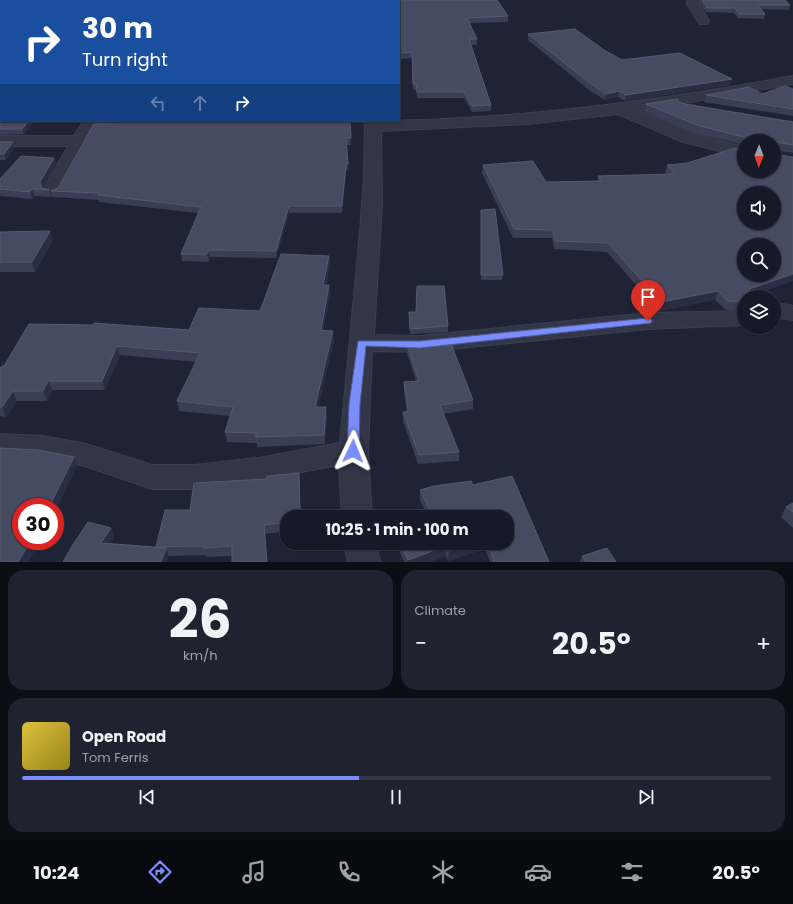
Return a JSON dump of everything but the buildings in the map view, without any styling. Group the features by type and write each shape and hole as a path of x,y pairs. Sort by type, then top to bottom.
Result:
{"street":[{"path":"693,0 693,4 703,21"},
{"path":"356,510 353,494 355,404 372,222 373,124 527,118 668,102 793,80"},
{"path":"668,102 714,111"},
{"path":"620,108 689,138 737,150"},
{"path":"52,190 89,126 131,122"},
{"path":"0,141 80,141"},
{"path":"781,311 793,313"},
{"path":"361,343 420,344 648,321 685,322 737,318"},
{"path":"0,445 42,447 86,455 152,476 196,477 264,468 353,451"},
{"path":"361,550 364,562"}],"route":[{"path":"353,451 355,404 361,343 420,344 450,340 506,337 648,321"}]}
